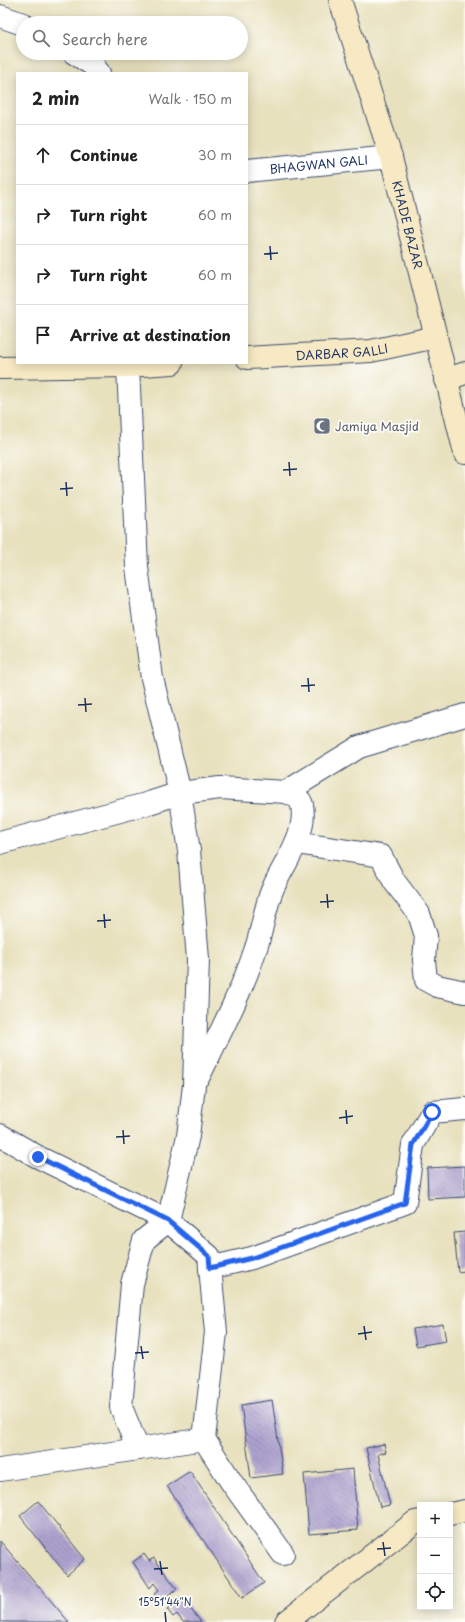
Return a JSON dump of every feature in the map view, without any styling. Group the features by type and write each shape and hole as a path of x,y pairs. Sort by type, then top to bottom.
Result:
{"main road":[{"name":"KHADE BAZAR","path":"340,0 391,157 436,337 455,377 465,453"},
{"name":"DARBAR GALLI","path":"248,358 371,351 436,337"},
{"path":"0,368 128,366 157,364"},
{"path":"453,1513 465,1511"},
{"path":"286,1622 417,1522"}],"street":[{"path":"0,16 16,22"},
{"path":"85,60 93,65 97,72"},
{"name":"BHAGWAN GALI","path":"248,171 391,157"},
{"path":"128,366 137,567 152,678 180,793 189,852 198,959 194,1085 188,1136 168,1221 144,1240 132,1284 121,1407 138,1449"},
{"path":"286,792 359,747 465,715"},
{"path":"0,843 146,804 180,793 220,788 286,792 296,796 302,804 302,820 296,843 271,892 255,952 219,1035 194,1085"},
{"path":"296,843 382,856 394,881 419,914 426,936 424,960 426,980 437,986 465,992"},
{"path":"210,1268 252,1258 405,1203 413,1145 432,1112 465,1109"},
{"path":"0,1135 38,1157 168,1221 209,1256 216,1332 204,1439 232,1483 283,1554"},
{"path":"0,1470 204,1439"}],"building":[{"path":"465,1166 465,1197 428,1199 427,1168"},
{"path":"465,1232 465,1271 458,1272 454,1233"},
{"path":"443,1324 446,1341 416,1346 413,1329"},
{"path":"272,1400 283,1474 251,1478 241,1405"},
{"path":"384,1444 386,1452 378,1454 390,1505 380,1507 366,1448"},
{"path":"353,1469 358,1530 309,1534 304,1474"},
{"path":"190,1471 264,1583 242,1598 167,1486"},
{"path":"38,1501 85,1559 67,1575 20,1516"},
{"path":"0,1541 69,1622 0,1622"},
{"path":"144,1554 149,1561 154,1558 177,1589 159,1601 154,1594 159,1590 154,1583 150,1588 133,1562"},
{"path":"182,1598 201,1622 183,1622 177,1614 173,1617 167,1609"}],"place":[{"name":"Jamiya Masjid","path":"322,426"}],"route":[{"path":"38,1157 168,1221 209,1256 210,1268 252,1258 312,1235 405,1203 413,1145 432,1112"}]}
